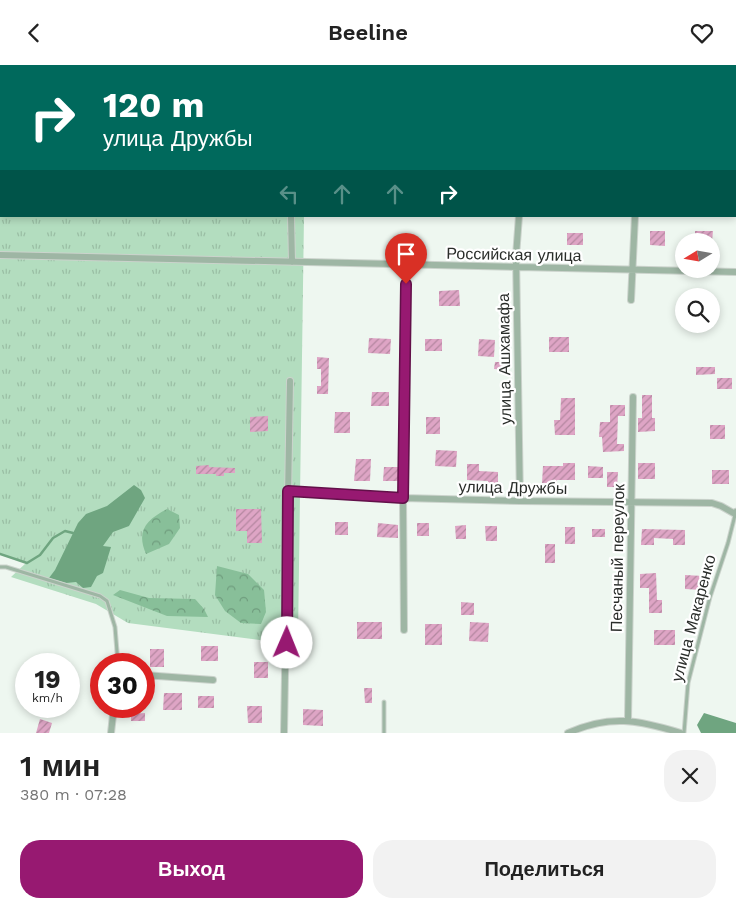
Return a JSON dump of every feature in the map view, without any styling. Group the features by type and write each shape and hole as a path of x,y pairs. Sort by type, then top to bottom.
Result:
{"street":[{"path":"291,217 292,262"},
{"name":"улица Ашхамафа","path":"518,217 516,267 520,501"},
{"path":"631,300 635,217"},
{"path":"404,630 403,498 406,253"},
{"name":"Российская улица","path":"0,255 736,273"},
{"path":"284,733 290,381"},
{"name":"Песчаный переулок","path":"628,721 632,397"},
{"name":"улица Дружбы","path":"288,491 403,498 712,503 735,513"},
{"path":"155,676 212,680"},
{"path":"111,733 113,718"},
{"path":"568,733 584,726 611,721 649,723 683,733"}],"lane":[{"name":"улица Макаренко","path":"683,733 688,683 703,622 728,543 735,513"},
{"path":"0,567 6,567 100,596 107,601 115,627 117,653"},
{"path":"384,702 384,733"}],"green space":[{"path":"0,217 304,217 298,637 283,634 282,643 128,623 96,604 11,577 26,563 0,554"},
{"path":"167,509 179,515 180,528 169,544 146,554 142,539 145,527 153,517"},
{"path":"217,566 248,574 264,590 266,612 261,624 241,623 225,611 215,595"},
{"path":"120,590 149,598 195,599 208,617 167,616 113,595"}],"shaded area":[{"path":"134,485 141,490 145,498 129,526 113,532 103,546 111,547 103,573 97,576 91,587 83,588 76,582 66,583 49,578 55,570 78,523 86,514 107,506"},
{"path":"704,713 736,723 736,733 701,733 697,725"}],"building":[{"path":"650,231 665,231 665,246 650,245"},
{"path":"695,231 713,231 713,233 695,233"},
{"path":"567,233 583,233 583,245 567,245"},
{"path":"459,290 460,306 439,306 439,291"},
{"path":"549,337 569,337 569,352 549,352"},
{"path":"369,338 391,339 390,354 368,353"},
{"path":"425,339 442,339 442,351 425,351"},
{"path":"479,339 495,340 494,357 478,356"},
{"path":"317,357 329,358 328,394 317,394 317,386 321,386 321,369 317,369"},
{"path":"495,362 507,362 507,370 494,369"},
{"path":"696,367 715,367 715,374 696,375"},
{"path":"717,378 732,378 732,389 717,389"},
{"path":"372,392 389,392 389,406 371,406"},
{"path":"642,395 652,395 652,418 655,418 655,431 638,432 638,418 642,418"},
{"path":"561,398 575,398 575,435 555,435 554,420 560,420"},
{"path":"610,405 625,405 625,416 618,416 617,444 624,444 624,451 603,452 602,437 599,437 600,422 610,422"},
{"path":"335,412 350,412 350,433 334,433"},
{"path":"268,416 268,431 250,432 250,417"},
{"path":"426,417 440,417 440,434 426,434"},
{"path":"710,425 725,425 725,439 710,439"},
{"path":"436,450 457,451 456,467 435,466"},
{"path":"356,459 371,459 370,481 354,481"},
{"path":"563,463 575,463 575,480 557,480 557,484 542,483 543,466 563,466"},
{"path":"638,463 655,463 655,479 638,479"},
{"path":"467,464 479,464 479,471 498,472 498,484 488,483 488,481 467,480"},
{"path":"209,465 209,467 235,468 235,473 224,473 224,476 196,474 196,466"},
{"path":"588,466 603,467 603,478 588,478"},
{"path":"384,467 398,467 398,481 383,481"},
{"path":"712,470 729,470 729,484 712,484"},
{"path":"607,472 618,472 617,487 607,487"},
{"path":"236,509 261,509 262,543 247,543 247,531 236,531"},
{"path":"335,522 348,522 348,535 335,535"},
{"path":"378,523 398,525 398,538 377,537"},
{"path":"417,523 429,523 429,536 417,536"},
{"path":"466,525 466,539 456,539 455,526"},
{"path":"485,526 497,526 497,541 486,541"},
{"path":"565,527 575,527 575,544 565,544"},
{"path":"592,529 605,529 605,537 592,537"},
{"path":"642,529 685,530 685,545 673,545 673,539 654,538 654,545 641,545"},
{"path":"545,544 555,544 555,563 545,563"},
{"path":"656,573 657,600 662,600 662,613 649,613 649,588 640,588 640,574"},
{"path":"685,575 703,576 702,590 685,589"},
{"path":"461,602 474,603 474,615 461,615"},
{"path":"357,622 382,622 382,639 357,639"},
{"path":"470,622 489,623 488,642 469,641"},
{"path":"425,624 442,624 442,645 425,645"},
{"path":"654,630 675,630 675,645 654,645"},
{"path":"201,646 218,646 218,661 201,661"},
{"path":"150,649 164,649 164,667 155,667 155,653 150,653"},
{"path":"254,662 268,662 268,678 254,678"},
{"path":"364,688 372,688 372,703 365,703"},
{"path":"164,693 182,693 182,710 163,710"},
{"path":"198,696 214,696 214,708 198,708"},
{"path":"247,706 262,706 262,723 248,723"},
{"path":"303,709 323,710 323,726 303,725"},
{"path":"131,718 145,718 145,721 131,721"},
{"path":"40,719 52,723 49,733 36,733"}],"waterway":[{"path":"0,554 27,563 40,555 53,538 65,531 73,533"}],"route":[{"path":"287,643 288,491 403,498 406,284"}]}
